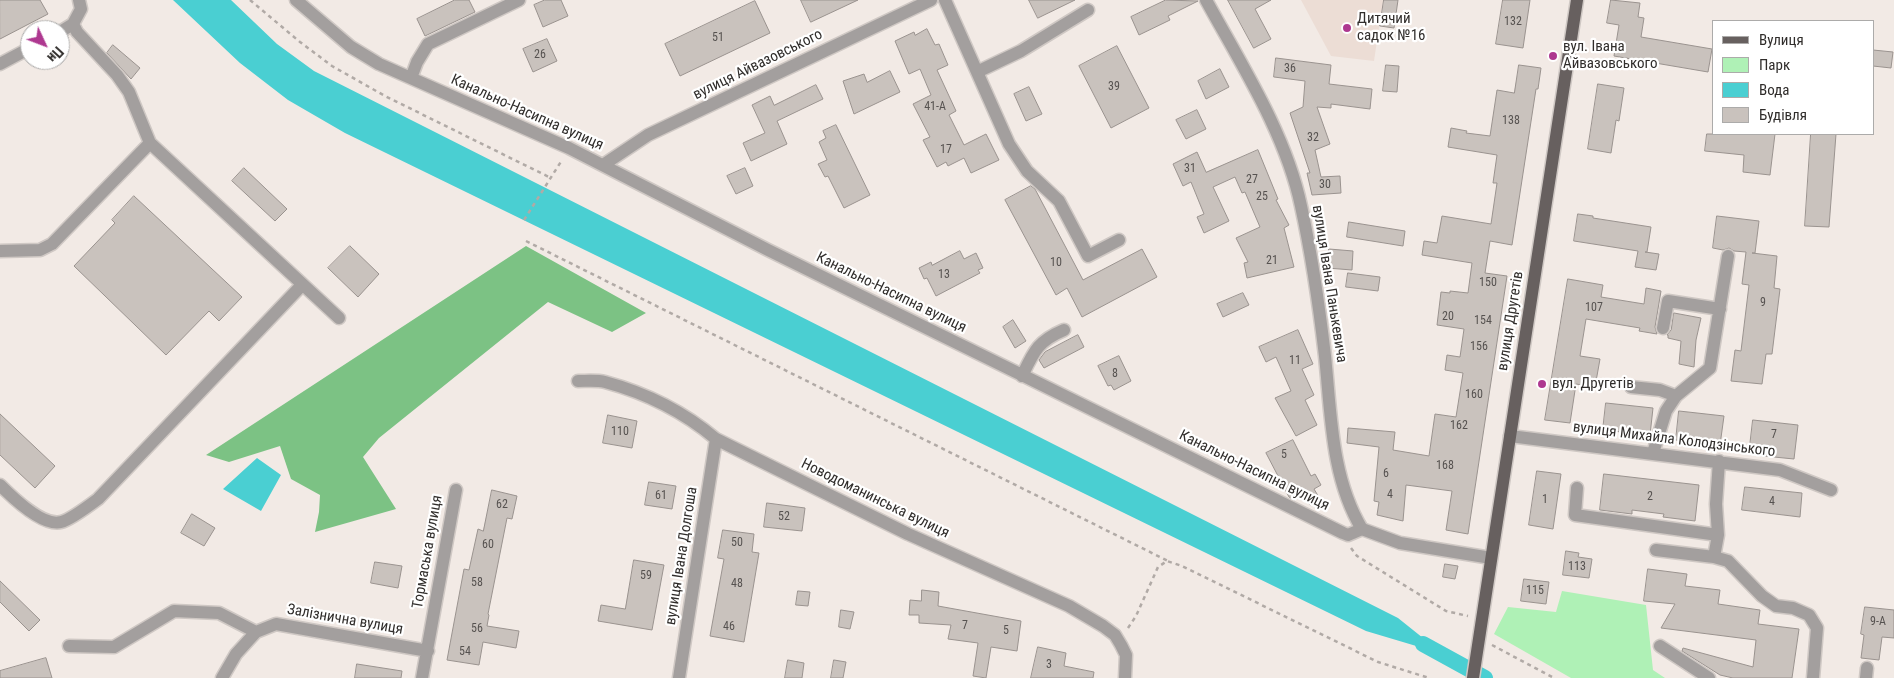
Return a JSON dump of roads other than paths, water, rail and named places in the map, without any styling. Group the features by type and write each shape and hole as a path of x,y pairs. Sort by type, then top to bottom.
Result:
{"main road":[{"name":"вулиця Другетів","path":"1473,678 1577,0"}],"street":[{"path":"70,26 82,9 79,0"},
{"name":"Канально-Насипна вулиця","path":"296,0 351,47 379,64 569,148 768,250 1348,535 1362,529"},
{"path":"411,78 417,62 428,44 518,0"},
{"name":"вулиця Айвазовського","path":"603,165 648,135 931,0"},
{"path":"945,0 1009,144 1027,171 1059,201 1088,256 1119,240"},
{"name":"вулиця Івана Панькевича","path":"1206,0 1274,126 1292,170 1301,204 1318,295 1337,461 1344,490 1355,518 1362,529"},
{"path":"977,72 1021,51 1088,10"},
{"path":"73,24 77,32 117,75 129,92 150,143 339,318"},
{"path":"0,64 20,53"},
{"path":"0,251 40,250 52,244 150,143"},
{"path":"1653,453 1666,411 1676,396 1710,368 1728,256"},
{"path":"0,484 10,496 44,520 61,522 98,499 302,285"},
{"path":"1663,328 1668,301 1720,309"},
{"path":"1022,376 1038,346 1048,337 1064,330"},
{"name":"Новодоманинська вулиця","path":"578,381 604,382 665,403 698,424 716,439 908,534 1069,606 1103,626 1122,645 1126,656 1125,678"},
{"path":"1631,387 1660,390 1676,396"},
{"name":"вулиця Михайла Колодзінського","path":"1510,436 1780,470 1831,490"},
{"name":"вулиця Івана Долгоша","path":"678,678 716,439"},
{"path":"1714,557 1718,536 1716,504 1719,462"},
{"path":"1577,488 1575,515 1718,536"},
{"name":"Тормаська вулиця","path":"423,678 456,490"},
{"path":"1362,529 1400,543 1491,558"},
{"path":"1656,550 1714,557 1728,561 1762,596 1776,606 1793,608 1809,615 1817,628 1813,678"},
{"path":"69,646 114,647 174,610 219,613 256,632 236,654 222,678"},
{"name":"Залізнична вулиця","path":"256,632 276,624 428,651"},
{"path":"1660,646 1709,678"}],"water":[{"path":"173,0 231,0 277,44 314,71 1398,618 1443,654 1366,631 345,133 288,100 240,63"},
{"path":"257,458 281,475 261,511 223,489"}],"waterway":[{"path":"1423,644 1485,678"}],"place":[{"name":"Дитячий садок №16","path":"1347,28"},
{"name":"вул. Івана Айвазовського","path":"1553,56"},
{"name":"вул. Другетів","path":"1542,384"}]}
